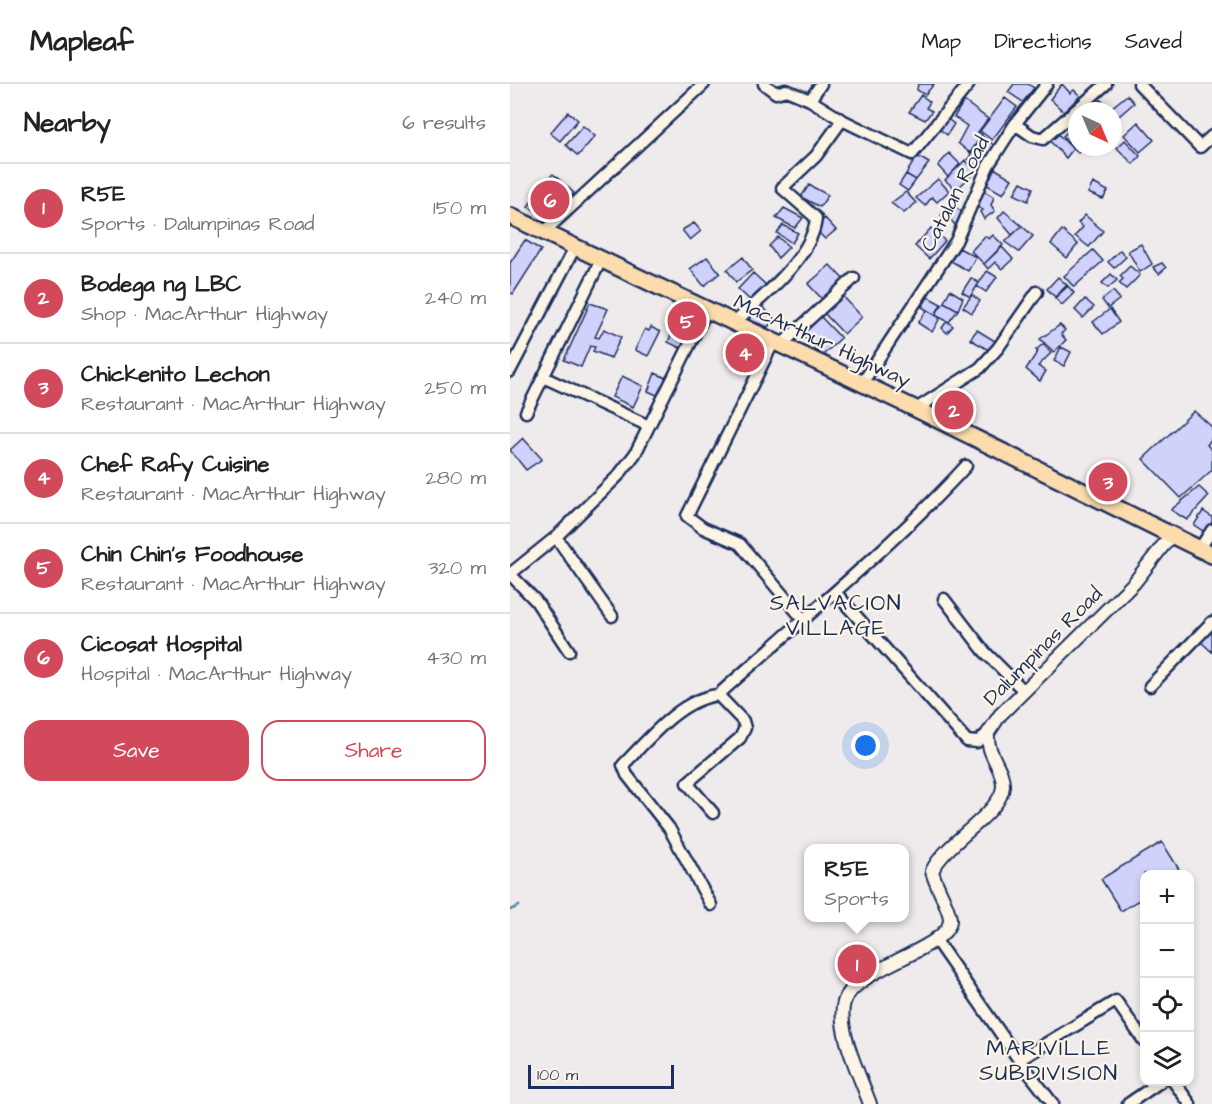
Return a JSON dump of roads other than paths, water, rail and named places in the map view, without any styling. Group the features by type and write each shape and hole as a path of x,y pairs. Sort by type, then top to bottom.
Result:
{"main road":[{"name":"MacArthur Highway","path":"510,216 861,385 916,409 1206,552"}],"street":[{"path":"544,232 704,84"},
{"path":"764,84 776,93 786,90 810,100 842,120 912,154 969,84"},
{"path":"810,100 821,84"},
{"name":"Catalan Road","path":"861,385 956,240 988,166 1015,124 1047,84"},
{"path":"1015,124 1032,136 1043,139 1106,84"},
{"path":"1139,84 1200,147 1212,136"},
{"path":"734,323 782,278 806,244 816,221 814,216 782,188 816,156 842,120"},
{"path":"510,370 575,247"},
{"path":"526,412 601,260"},
{"path":"803,619 741,544 703,528 687,516 777,344 854,278"},
{"path":"916,409 980,368 998,348 1037,292"},
{"path":"569,651 536,601 510,574 556,537 618,476 635,454 707,310"},
{"path":"543,377 649,426"},
{"path":"711,905 669,828 627,775 623,765 661,728 689,706 705,697 718,695 928,507 966,466"},
{"path":"1206,552 1212,530"},
{"name":"Dalumpinas Road","path":"935,939 948,926 950,918 932,871 950,845 993,808 1002,794 1002,775 990,755 988,733 999,715 1134,582 1172,534"},
{"path":"556,537 612,616"},
{"path":"835,592 967,741 977,742 988,733"},
{"path":"944,599 984,651 1024,691"},
{"path":"1150,686 1212,622"},
{"path":"713,813 687,783 740,738 745,728 743,721 718,695"},
{"path":"870,1104 845,1033 844,1003 856,983 935,939 1019,1060 1053,1104"},
{"path":"1019,1060 1116,1001 1140,1035"},
{"path":"1128,1104 1154,1086"},
{"path":"1177,1086 1190,1104"}],"waterway":[{"path":"510,910 519,906"}],"place":[{"name":"Cicosat Hospital","path":"550,200"},
{"name":"Chin Chin's Foodhouse","path":"687,321"},
{"name":"Chef Rafy Cuisine","path":"745,353"},
{"name":"Bodega ng LBC","path":"954,410"},
{"name":"Chickenito Lechon","path":"1108,482"},
{"name":"R5E","path":"857,964"}],"district":[{"name":"SALVACION VILLAGE","path":"836,616"},
{"name":"MARIVILLE SUBDIVISION","path":"1049,1060"}]}
